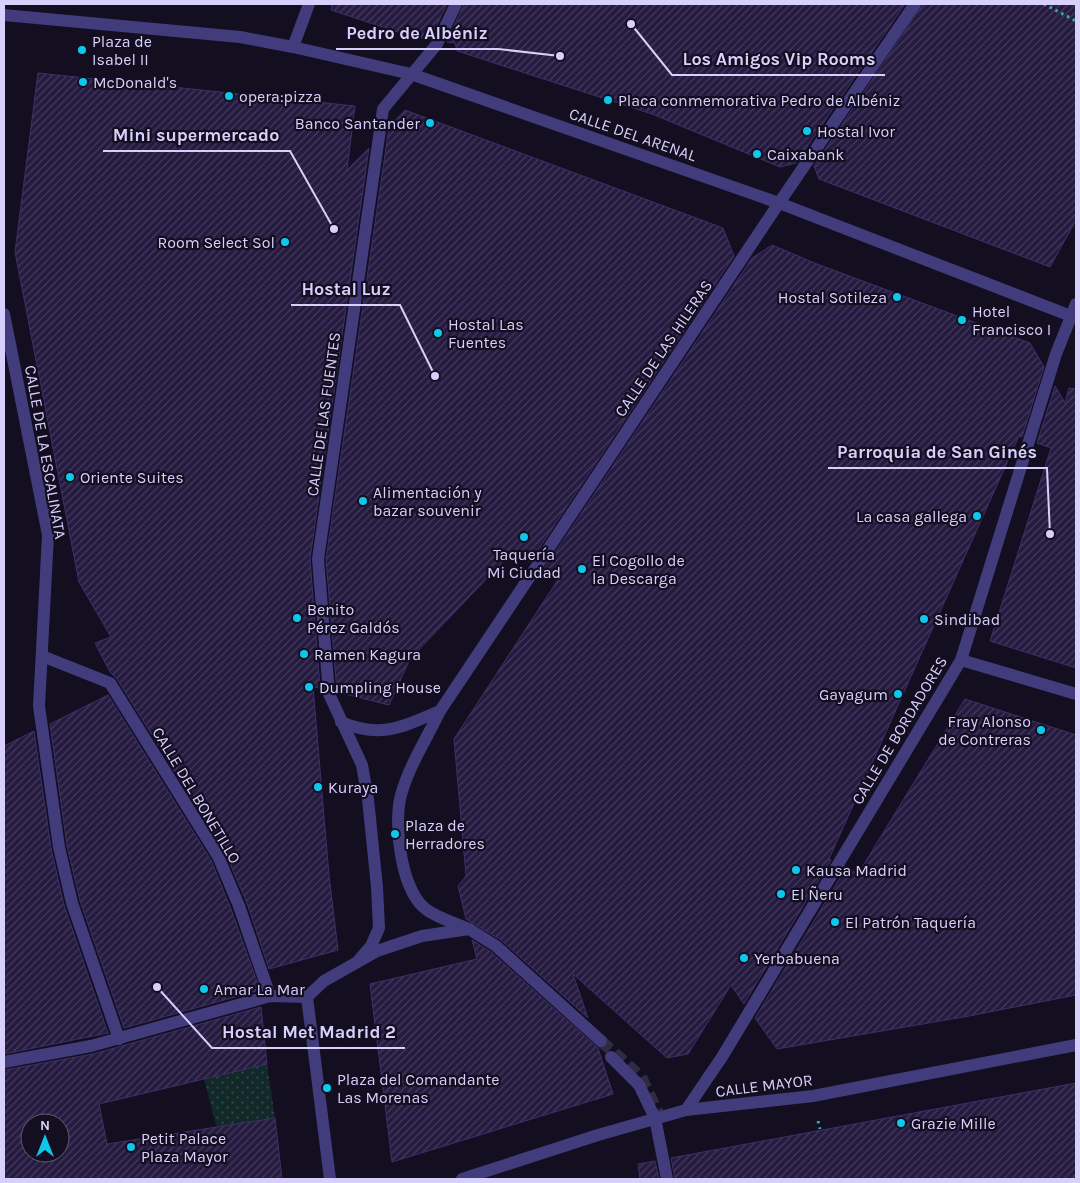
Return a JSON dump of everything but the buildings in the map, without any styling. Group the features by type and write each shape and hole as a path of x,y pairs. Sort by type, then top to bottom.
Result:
{"street":[{"path":"293,47 309,4"},
{"path":"411,74 437,44 456,4"},
{"name":"CALLE DE LAS HILERAS","path":"440,711 779,203 915,4"},
{"name":"CALLE DEL ARENAL","path":"4,15 240,37 411,74 779,203 1073,317"},
{"name":"CALLE DE LAS FUENTES","path":"341,722 329,694 318,559 383,109 411,74"},
{"name":"CALLE DE BORDADORES","path":"686,1110 722,1057 961,660 1056,354 1073,317 1076,304"},
{"name":"CALLE DE LA ESCALINATA","path":"4,314 48,535 39,706 62,863 72,903 119,1038"},
{"name":"CALLE DEL BONETILLO","path":"42,656 110,683 218,856 240,906 270,996"},
{"path":"961,660 1076,694"},
{"path":"341,722 361,730 385,731 440,711"},
{"path":"440,711 404,784 399,801 398,817 403,866 408,882 426,910 469,929 496,946 601,1041"},
{"path":"341,722 362,765 379,908 376,935 371,946 358,960"},
{"path":"4,1062 91,1046 270,996 307,997 324,981 358,960 408,940 438,932 469,929"},
{"path":"307,997 330,1179"},
{"name":"CALLE MAYOR","path":"462,1179 686,1110 813,1096 1076,1044"},
{"path":"611,1057 639,1085 655,1118 667,1179"}],"path":[{"path":"1044,4 1076,22"}],"green space":[{"path":"267,1064 275,1118 255,1121 258,1137 219,1136 204,1079"}],"tunnel":[{"path":"601,1041 641,1077 658,1113"}],"place":[{"name":"Los Amigos Vip Rooms","path":"631,24"},
{"name":"Plaza de Isabel II","path":"82,50"},
{"name":"Pedro de Albéniz","path":"560,56"},
{"name":"McDonald's","path":"83,82"},
{"name":"opera:pizza","path":"229,96"},
{"name":"Placa conmemorativa Pedro de Albéniz","path":"608,100"},
{"name":"Banco Santander","path":"430,123"},
{"name":"Hostal Ivor","path":"807,131"},
{"name":"Caixabank","path":"757,154"},
{"name":"Mini supermercado","path":"334,229"},
{"name":"Room Select Sol","path":"285,242"},
{"name":"Hostal Sotileza","path":"897,297"},
{"name":"Hotel Francisco I","path":"962,320"},
{"name":"Hostal Las Fuentes","path":"438,333"},
{"name":"Hostal Luz","path":"435,376"},
{"name":"Oriente Suites","path":"70,477"},
{"name":"Alimentación y bazar souvenir","path":"363,501"},
{"name":"La casa gallega","path":"977,516"},
{"name":"Parroquia de San Ginés","path":"1050,534"},
{"name":"Taquería Mi Ciudad","path":"524,537"},
{"name":"El Cogollo de la Descarga","path":"582,569"},
{"name":"Benito Pérez Galdós","path":"297,618"},
{"name":"Sindibad","path":"924,619"},
{"name":"Ramen Kagura","path":"304,654"},
{"name":"Dumpling House","path":"309,687"},
{"name":"Gayagum","path":"898,694"},
{"name":"Fray Alonso de Contreras","path":"1041,730"},
{"name":"Kuraya","path":"318,787"},
{"name":"Plaza de Herradores","path":"395,834"},
{"name":"Kausa Madrid","path":"796,870"},
{"name":"El Ñeru","path":"781,894"},
{"name":"El Patrón Taquería","path":"835,922"},
{"name":"Yerbabuena","path":"744,958"},
{"name":"Hostal Met Madrid 2","path":"157,987"},
{"name":"Amar La Mar","path":"204,989"},
{"name":"Plaza del Comandante Las Morenas","path":"327,1088"},
{"name":"Grazie Mille","path":"901,1123"},
{"name":"Petit Palace Plaza Mayor","path":"131,1147"}]}
